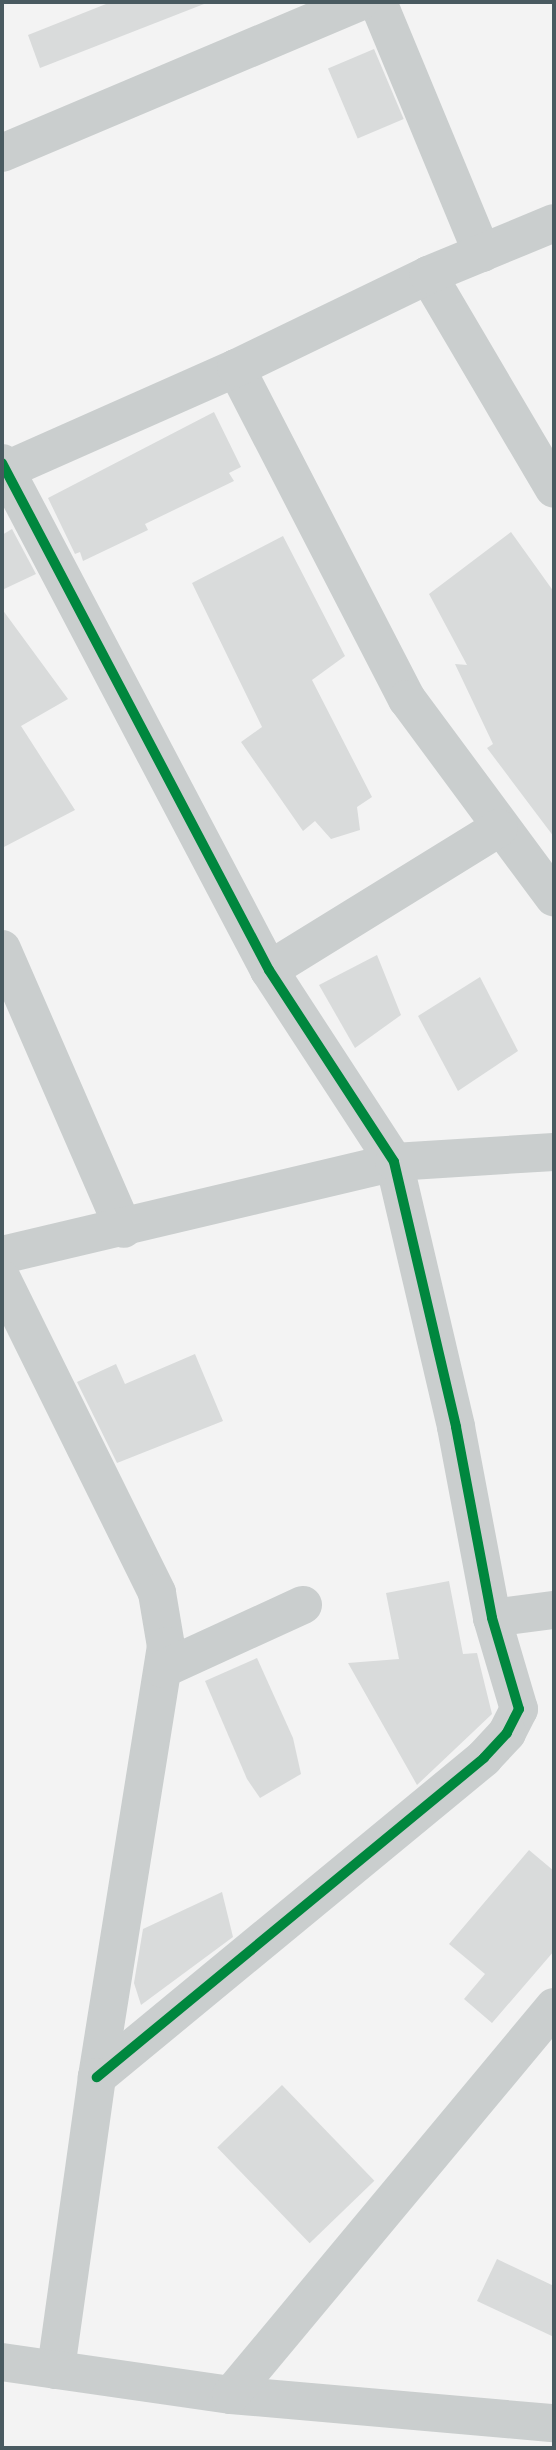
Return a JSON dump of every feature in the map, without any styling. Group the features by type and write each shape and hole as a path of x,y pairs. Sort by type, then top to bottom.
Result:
{"street":[{"path":"2,153 359,2"},
{"path":"378,2 482,253"},
{"path":"97,2077 484,1758 507,1733 519,1709 492,1618 453,1415 394,1162 269,970 4,466 236,368 428,275 554,223"},
{"path":"428,275 554,489"},
{"path":"236,368 407,699 499,828 554,898"},
{"path":"269,970 499,828"},
{"path":"2,949 124,1229"},
{"path":"2,1255 124,1229 394,1162 554,1152"},
{"path":"2,1279 157,1593 164,1625 163,1669 97,2077 56,2370"},
{"path":"163,1669 303,1605"},
{"path":"492,1618 554,1610"},
{"path":"231,2395 554,2007"},
{"path":"2,2362 231,2395 548,2413"}],"building":[{"path":"111,2 204,4 40,68 28,35"},
{"path":"374,49 404,119 358,138 328,69"},
{"path":"214,412 241,467 229,473 234,481 145,524 148,530 83,561 80,552 75,554 48,498"},
{"path":"12,529 36,574 2,590 2,535"},
{"path":"511,532 554,592 554,837 487,748 493,744 455,664 467,665 429,594"},
{"path":"283,536 345,656 312,680 372,797 357,807 360,830 331,839 315,821 303,831 241,742 262,727 192,583"},
{"path":"2,609 68,699 21,726 75,810 2,848"},
{"path":"377,955 401,1015 355,1048 319,985"},
{"path":"480,977 518,1051 458,1091 418,1016"},
{"path":"195,1354 223,1421 117,1463 77,1382 116,1364 125,1384"},
{"path":"449,1581 463,1654 477,1653 492,1714 417,1785 348,1663 399,1659 386,1593"},
{"path":"257,1658 293,1738 301,1774 260,1798 247,1779 205,1681"},
{"path":"529,1850 554,1871 554,1951 492,2023 464,1999 485,1974 449,1944"},
{"path":"222,1892 233,1937 141,2005 134,1983 143,1929"},
{"path":"282,2085 374,2181 310,2243 217,2148"},
{"path":"497,2259 554,2286 554,2337 477,2301"}],"cycle path":[{"path":"2,463 269,970 394,1162 456,1427 492,1618 519,1709 507,1733 484,1758 97,2077"}]}
